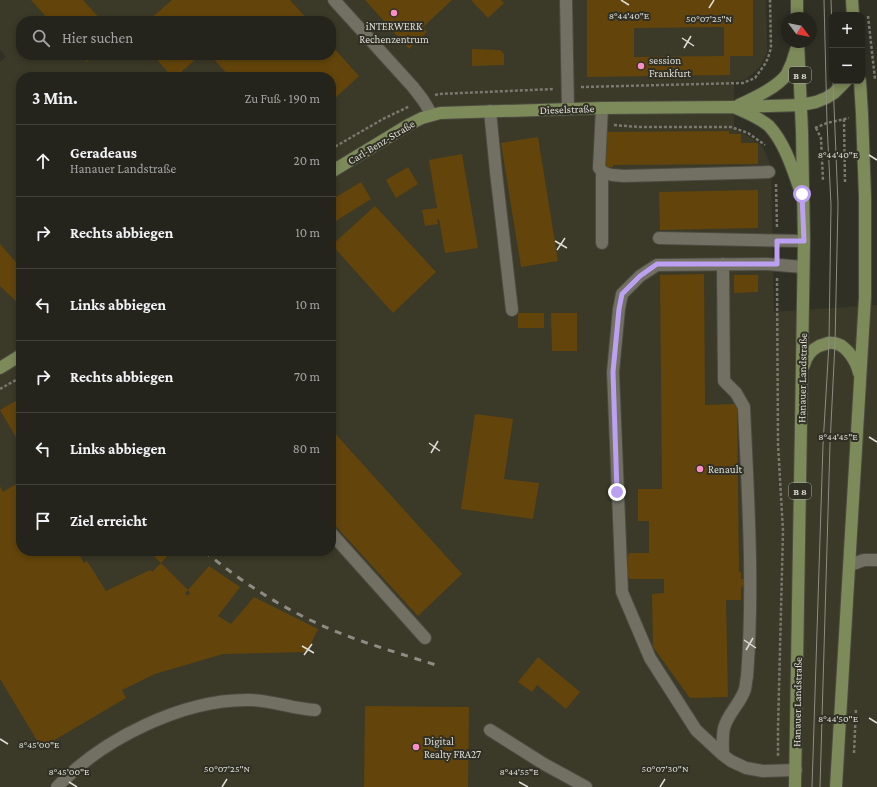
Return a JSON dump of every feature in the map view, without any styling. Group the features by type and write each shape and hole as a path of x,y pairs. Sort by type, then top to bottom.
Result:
{"main road":[{"path":"797,0 797,12"},
{"path":"852,0 853,12"},
{"path":"733,107 782,80 790,68 796,48"},
{"name":"Hanauer Landstraße","path":"795,787 804,241 802,132 798,48"},
{"name":"Dieselstraße","path":"432,115 440,113 490,111 801,105 826,98 834,93 843,84"},
{"path":"836,787 861,390 865,297 866,249 860,84"},
{"path":"733,107 760,120 773,131 786,154 802,194"},
{"name":"Carl-Benz-Straße","path":"336,169 410,124 432,115"},
{"path":"802,369 805,360 815,348 829,343 835,343 846,350 854,358 861,390"},
{"path":"0,368 16,358"}],"street":[{"path":"334,0 413,87 432,115"},
{"path":"566,0 568,109"},
{"path":"602,108 600,123 599,168 602,173 602,243"},
{"path":"490,111 512,310"},
{"path":"602,173 623,176 772,175"},
{"path":"659,238 804,241"},
{"path":"796,770 762,770 746,768 731,761 723,755 696,730 650,658 622,592 613,372 619,309 622,294 640,276 657,264 777,264 803,267"},
{"path":"723,264 724,381 736,393 744,407 750,539 749,643 746,688 724,727 722,739 723,755"},
{"path":"336,539 425,638"},
{"path":"850,565 864,560 877,560"},
{"path":"57,787 86,760 109,745 164,718 191,708 222,702 249,700 264,701 300,709 315,710"},
{"path":"490,730 544,764 586,787"}],"path":[{"path":"765,64 771,48 770,0"},
{"path":"868,16 875,85"},
{"path":"802,132 827,123 862,114"},
{"path":"844,119 845,183"},
{"path":"600,123 624,126 668,125 731,127 748,133 766,146"},
{"path":"816,128 821,138 823,181"},
{"path":"772,175 777,241"},
{"path":"777,264 778,444 783,531 778,728 779,770"},
{"path":"0,389 16,380"}],"shaded area":[{"path":"0,0 766,0 767,52 762,64 754,73 744,80 734,81 734,129 748,136 762,146 771,169 774,312 877,305 877,787 0,787 0,62 6,57 0,50"}],"building":[{"path":"31,0 83,0 97,16 45,16"},
{"path":"172,0 290,0 304,16 154,16"},
{"name":"iNTERWERK Rechenzentrum","path":"365,0 452,0 423,27 427,32 409,49"},
{"path":"471,0 501,0 504,3 488,18"},
{"path":"587,0 753,0 753,56 730,56 730,75 587,77","holes":["724,27 724,56 634,57 634,29"]},
{"path":"472,49 500,50 504,54 504,65 472,66"},
{"path":"336,51 359,76 336,97 336,72 225,72 215,60 336,60"},
{"path":"157,60 195,60 181,72 168,72"},
{"path":"729,131 729,134 741,134 741,143 758,143 758,164 613,165 613,167 605,168 605,132"},
{"path":"538,137 558,261 521,267 501,143"},
{"path":"462,154 478,248 445,253 439,219 437,220 438,224 425,226 422,210 437,208 429,160"},
{"path":"408,167 418,184 396,198 386,180"},
{"path":"361,182 371,199 336,221 336,197"},
{"path":"758,190 758,228 660,230 659,192"},
{"path":"375,206 436,272 393,313 336,249 336,241"},
{"path":"0,244 16,262 16,301 0,286"},
{"name":"Renault","path":"704,274 705,405 737,404 739,572 741,572 741,579 746,579 746,586 741,587 741,600 726,600 728,697 690,698 653,647 652,594 664,593 664,579 630,579 628,577 628,556 629,553 649,553 649,521 638,521 638,489 662,489 660,275"},
{"path":"734,275 758,275 758,292 734,293"},
{"path":"518,313 544,313 544,328 518,328"},
{"path":"551,313 577,313 577,351 552,351"},
{"path":"16,401 16,438 0,410"},
{"path":"475,414 513,419 504,479 539,483 533,519 461,509"},
{"path":"336,435 462,574 418,616 336,526"},
{"path":"16,484 16,556 80,556 84,563 87,561 106,591 150,570 152,572 161,563 188,590 209,566 240,587 218,616 231,624 254,597 318,629 307,652 223,654 155,674 122,690 126,698 46,745 38,742 0,679 0,486 3,492","holes":["188,590 190,593 188,596 185,593"]},
{"path":"154,556 167,556 161,563"},
{"path":"538,657 580,692 566,709 537,685 532,692 518,682"},
{"name":"Digital Realty FRA27","path":"365,706 469,707 468,787 364,787"}],"tram line":[{"path":"812,787 823,445 829,343 831,205 824,0"},
{"path":"831,0 831,12"},
{"path":"820,787 830,444 835,343 838,204 833,84"}],"railway":[{"path":"210,556 255,589 310,620 357,640 439,666"}],"place":[{"name":"iNTERWERK Rechenzentrum","path":"394,13"},
{"name":"session Frankfurt","path":"641,66"},
{"name":"Renault","path":"700,469"},
{"name":"Digital Realty FRA27","path":"416,747"}],"route":[{"path":"617,492 613,372 619,309 622,294 640,276 657,264 777,264 777,241 804,241 802,194"}]}
